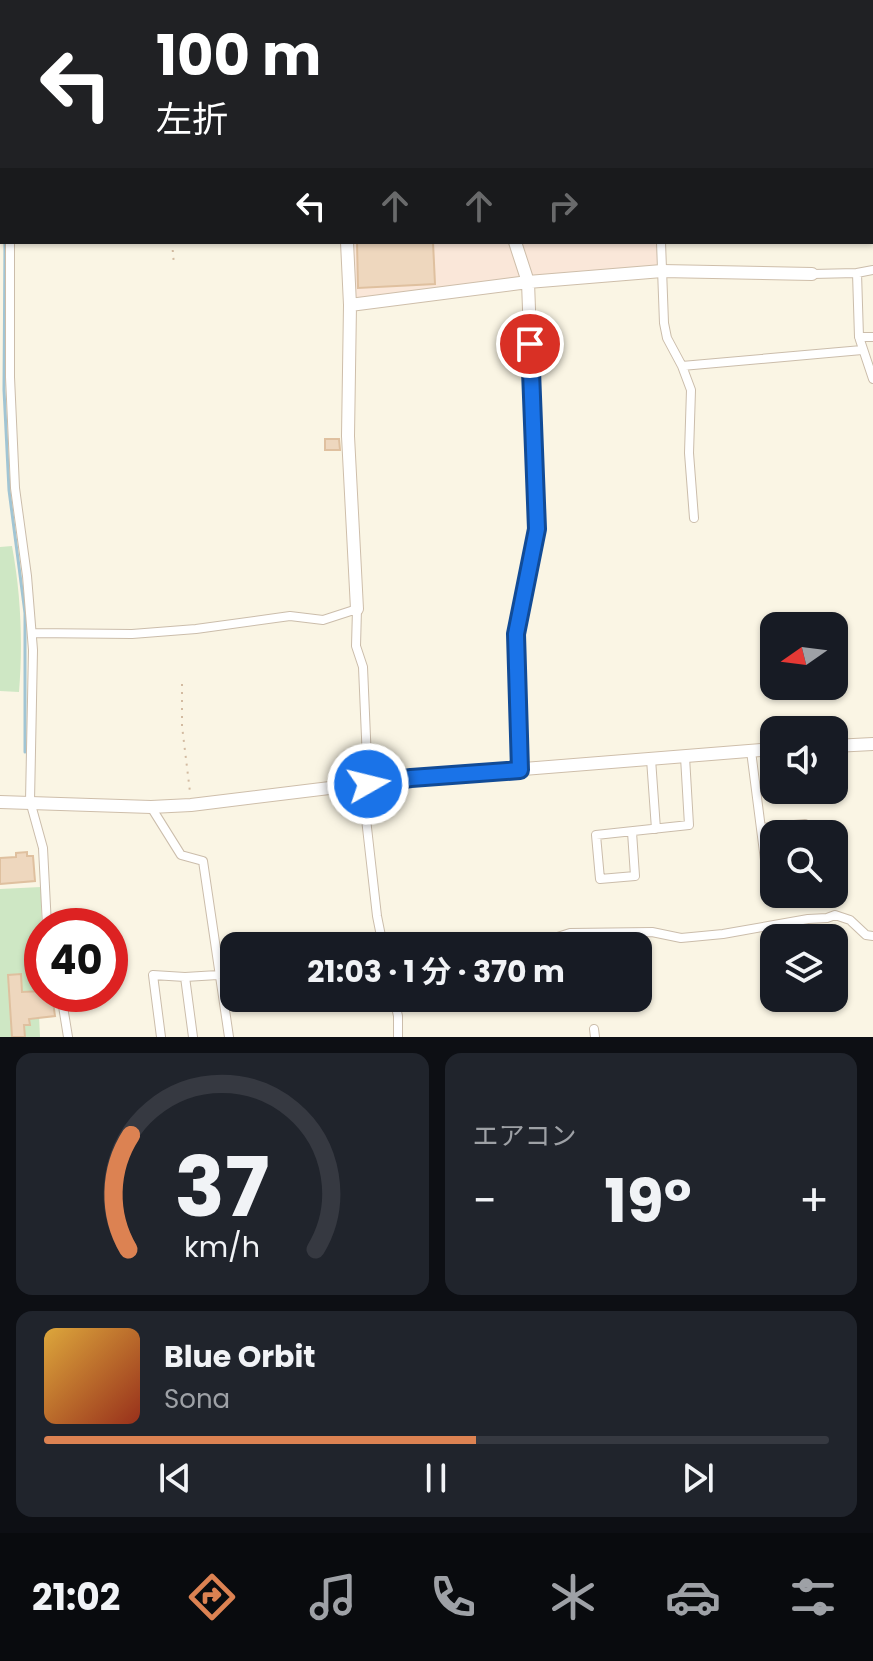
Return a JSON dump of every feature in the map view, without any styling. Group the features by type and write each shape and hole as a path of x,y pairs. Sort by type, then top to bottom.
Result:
{"street":[{"path":"10,244 10,377 15,488 32,633 30,801 43,848 46,908"},
{"path":"347,244 350,305 348,436 357,609 356,646 363,667 368,784 364,801 380,932"},
{"path":"516,244 528,282 537,529 516,634 520,770"},
{"path":"661,244 667,338 691,390 689,453 694,518"},
{"path":"350,305 528,282 662,271 812,274 873,270"},
{"path":"857,273 859,337 873,379"},
{"path":"859,337 873,337"},
{"path":"682,366 862,350"},
{"path":"32,633 132,634 290,616 323,620 357,609"},
{"path":"848,745 873,744"},
{"path":"0,802 151,807 191,805 411,778 760,750"},
{"path":"751,751 760,820"},
{"path":"632,832 635,876 600,879 596,835 689,825 685,757"},
{"path":"651,759 656,829"},
{"path":"151,807 181,855 203,861 229,1037"},
{"path":"652,932 681,938 835,915 850,920 866,935 873,936"},
{"path":"161,1037 153,975 218,975"},
{"path":"185,977 193,1037"},
{"path":"64,1012 68,1037"},
{"path":"397,1012 398,1037"}],"path":[{"path":"172,244 174,265"},
{"path":"182,684 182,726 191,805"}],"shaded area":[{"path":"347,244 661,244 662,271 350,305"}],"green space":[{"path":"12,546 20,619 19,692 0,691 0,547"},
{"path":"41,887 41,908 24,908 24,1012 39,1012 40,1037 0,1037 0,889"}],"building":[{"path":"357,244 433,244 435,284 358,288"},
{"path":"325,439 339,439 340,450 325,450"},
{"path":"27,852 27,856 33,856 35,881 0,884 0,858 16,857 16,853"},
{"path":"21,974 24,1012 54,1012 55,1016 29,1019 30,1025 24,1025 25,1037 12,1037 8,975"}],"waterway":[{"path":"5,244 4,390 9,490 25,613 25,752"}],"route":[{"path":"368,784 520,770 516,634 537,529 530,344"}]}
